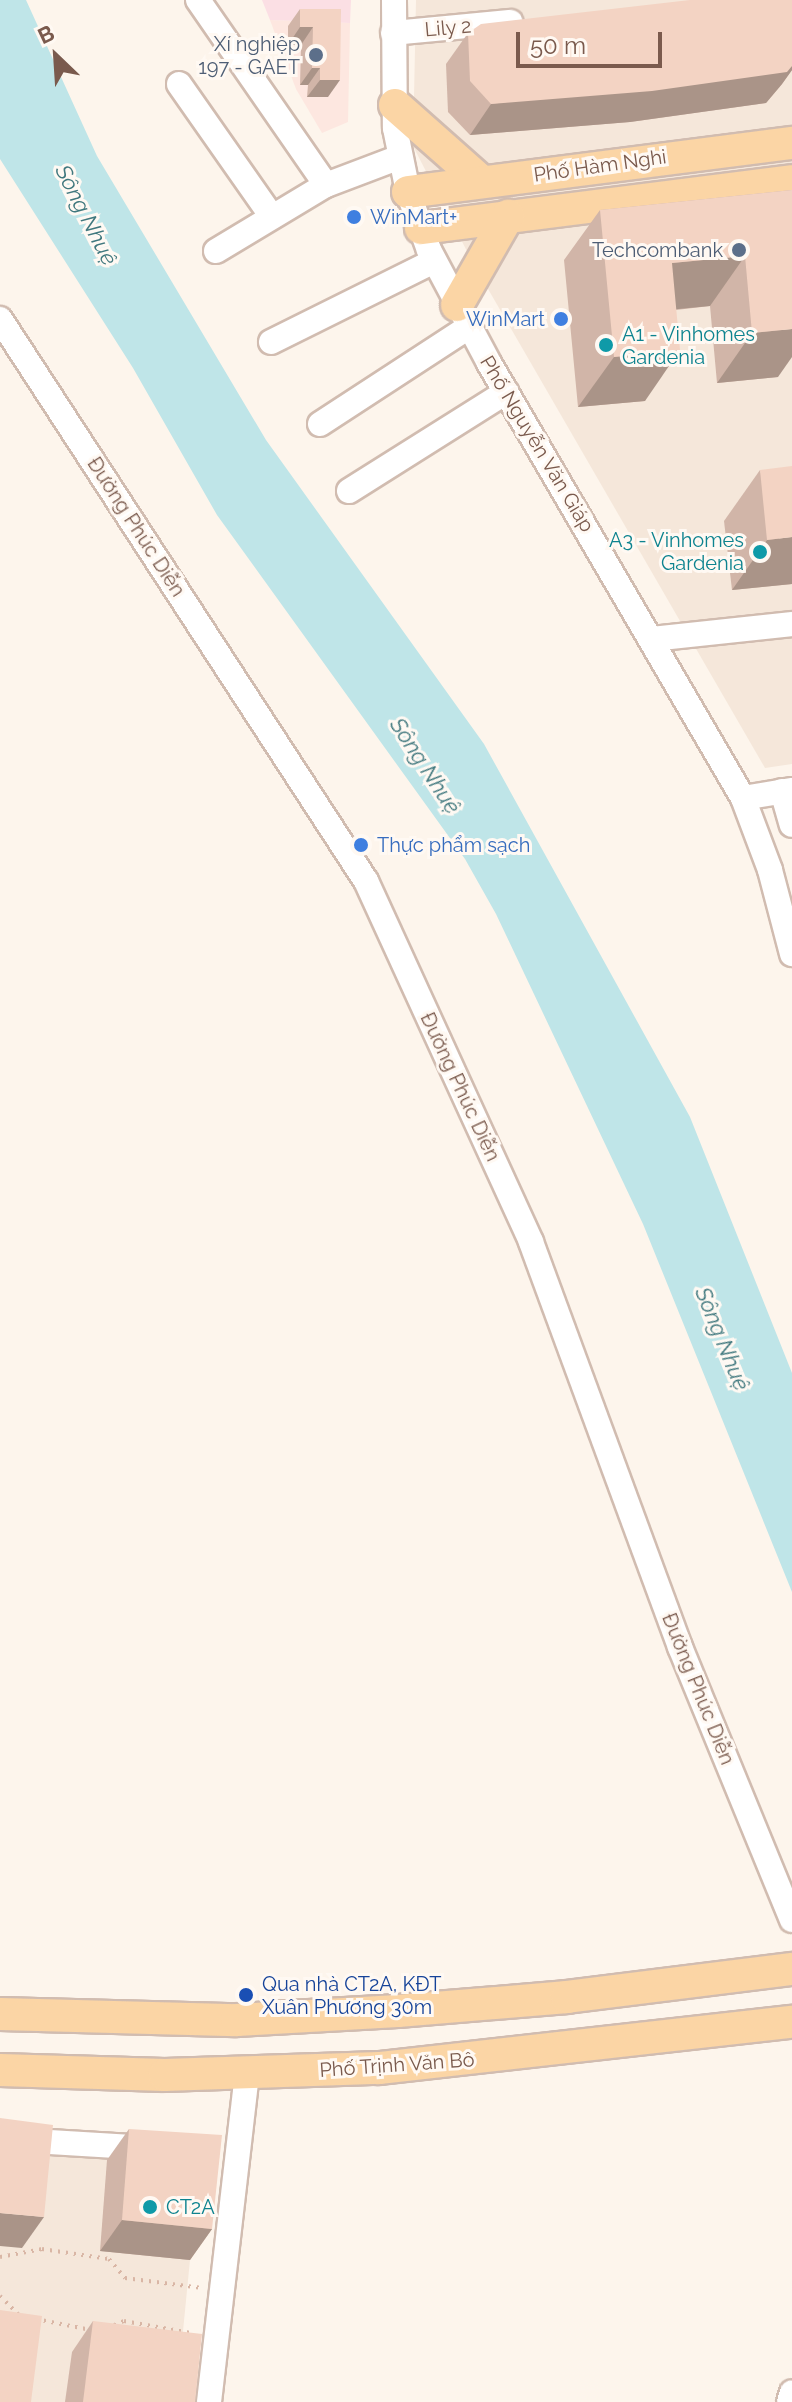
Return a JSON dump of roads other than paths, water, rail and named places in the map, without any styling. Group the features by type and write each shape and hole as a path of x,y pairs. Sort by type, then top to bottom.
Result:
{"main road":[{"path":"395,105 482,182"},
{"name":"Phố Hàm Nghi","path":"408,192 792,143"},
{"name":"Phố Hàm Nghi","path":"421,228 792,181"},
{"path":"463,316 508,216"},
{"path":"0,2014 237,2020 354,2014 567,1997 792,1969"},
{"name":"Phố Trịnh Văn Bô","path":"0,2070 247,2074 379,2068 792,2022"}],"street":[{"path":"198,0 326,185"},
{"name":"Phố Nguyễn Văn Giáp","path":"394,0 395,105 400,157 408,192 434,261 506,392 743,798 770,870 792,954"},
{"name":"Lily 2","path":"393,33 536,20"},
{"path":"179,84 272,217"},
{"path":"216,251 326,185 400,157"},
{"path":"271,342 434,261"},
{"path":"320,424 463,316"},
{"name":"Đường Phúc Diễn","path":"0,319 366,881 531,1242 680,1647 792,1920"},
{"path":"349,491 506,392"},
{"path":"652,639 792,624"},
{"path":"743,798 787,791 792,825"},
{"path":"209,2402 247,2074"},
{"path":"0,2139 178,2150"},
{"path":"208,2152 238,2153"},
{"path":"789,2402 792,2392"}],"water":[{"name":"Sông Nhuệ","path":"0,0 26,0 97,156 266,440 484,744 690,1117 792,1373 792,1592 643,1224 496,914 465,859 217,515 133,368 0,159"}],"place":[{"name":"Xí nghiệp 197 - GAET","path":"316,55"},
{"name":"WinMart+","path":"354,217"},
{"name":"Techcombank","path":"739,250"},
{"name":"WinMart","path":"561,319"},
{"name":"A1 - Vinhomes Gardenia","path":"606,345"},
{"name":"A3 - Vinhomes Gardenia","path":"760,552"},
{"name":"Thực phẩm sạch","path":"361,845"},
{"name":"Qua nhà CT2A, KĐT Xuân Phương 30m","path":"246,1995"},
{"name":"CT2A","path":"150,2207"}]}
